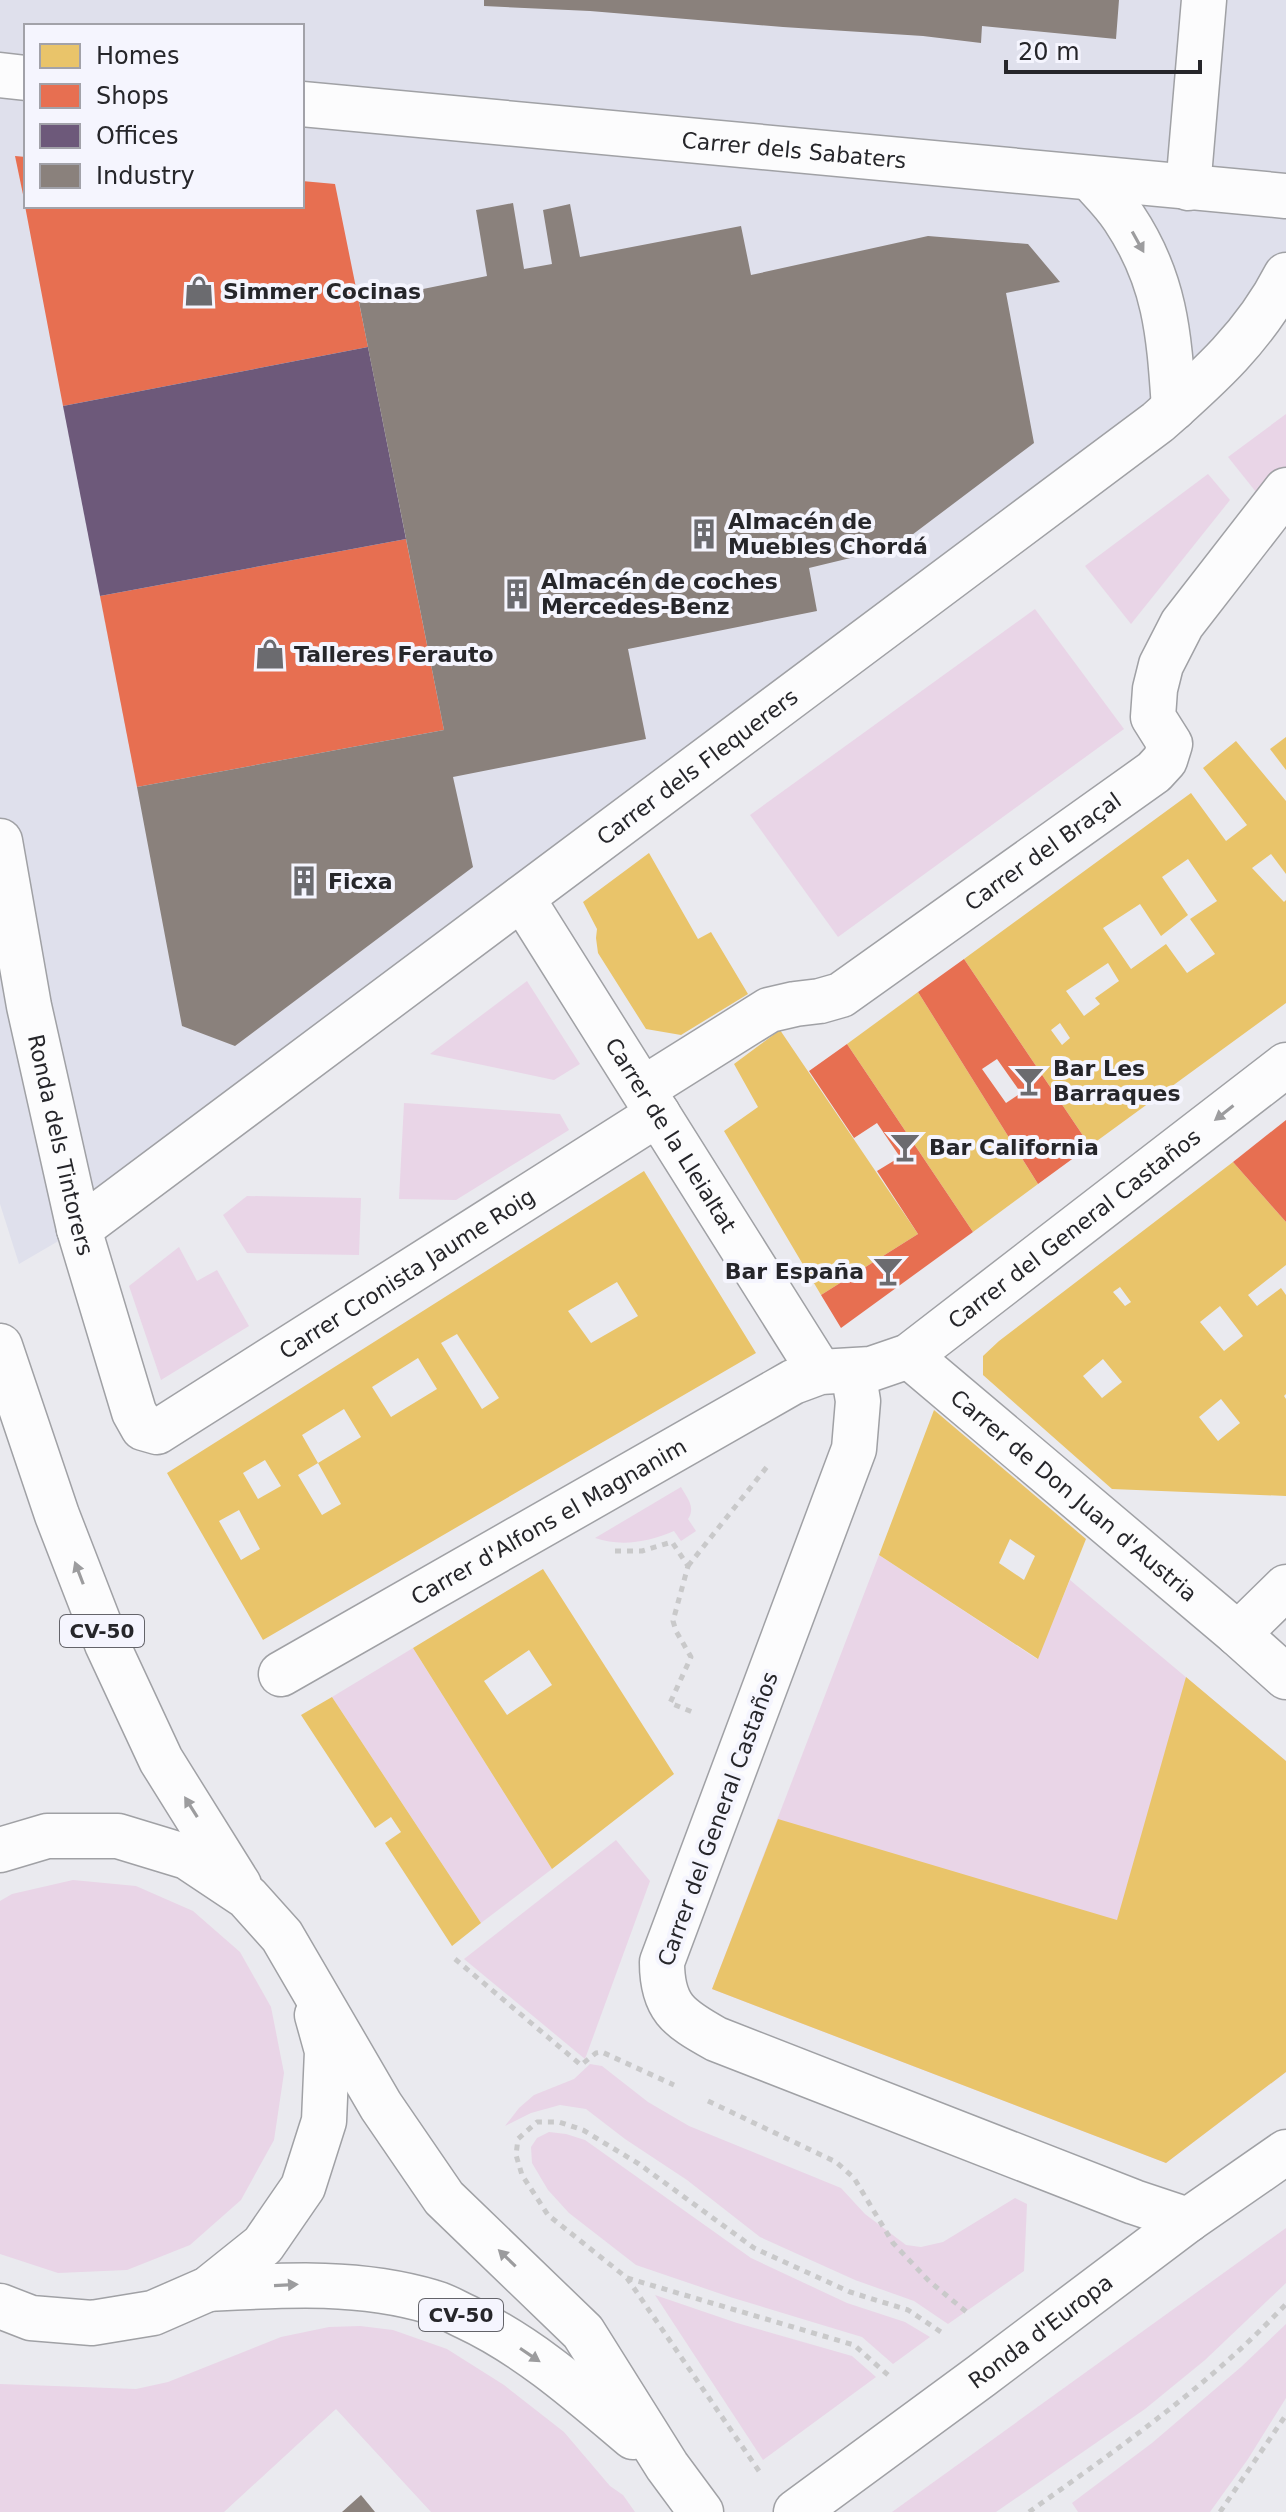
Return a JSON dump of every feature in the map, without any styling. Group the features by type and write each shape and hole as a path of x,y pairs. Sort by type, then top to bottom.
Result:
{"street":[{"path":"1188,188 1204,0"},
{"path":"0,75 24,78"},
{"name":"Carrer dels Sabaters","path":"304,104 1286,196"},
{"path":"1092,180 1124,216 1152,270 1168,328 1174,408"},
{"name":"Carrer dels Flequerers","path":"79,1229 1174,408 1213,374 1246,336 1286,275"},
{"name":"Carrer del Braçal","path":"650,1102 769,1010 841,995 1154,772 1165,760 1170,744 1153,717 1161,665 1182,624 1286,490"},
{"name":"Ronda dels Tintorers","path":"0,841 29,1006 79,1229 134,1412 143,1428 157,1432"},
{"name":"Carrer de la Lleialtat","path":"522,898 650,1102 836,1372"},
{"name":"Carrer del General Castaños","path":"836,1372 871,1369 909,1356 1286,1065"},
{"name":"Carrer Cronista Jaume Roig","path":"157,1432 650,1102"},
{"name":"CV-50","path":"0,1346 57,1515 107,1644 161,1760 247,1897 282,1936 381,2106 444,2198 583,2332 667,2466 701,2512"},
{"name":"Carrer de Don Juan d'Austria","path":"909,1356 1286,1677"},
{"name":"Carrer del General Castaños","path":"836,1372 858,1401 854,1449 662,1962 662,1982 667,1999 676,2014 716,2039 1134,2202 1188,2220"},
{"name":"Carrer d'Alfons el Magnanim","path":"281,1674 759,1399 793,1382 836,1372"},
{"path":"1238,1634 1286,1587"},
{"name":"CV-50","path":"0,1850 47,1836 118,1836 187,1857 247,1897"},
{"name":"CV-50","path":"10,2317 92,2323 153,2313 208,2289 263,2245 303,2187 324,2121 327,2051 308,1984"},
{"name":"Ronda d'Europa","path":"796,2512 1188,2220 1286,2152"},
{"name":"CV-50","path":"208,2289 300,2284 379,2290 435,2303 489,2327 564,2378 667,2466"}],"path":[{"path":"693,1712 670,1703 691,1657 673,1621 688,1566 778,1452"},
{"path":"611,1551 642,1551 672,1542 688,1566"},
{"path":"455,1959 581,2065 602,2052 680,2088"},
{"path":"694,2094 836,2162 854,2178 893,2243 929,2281 976,2320"},
{"path":"760,2473 627,2278 548,2215 522,2175 516,2155 518,2139 537,2122 559,2122 583,2130 639,2164 754,2248 850,2292 908,2310 951,2338"},
{"path":"627,2278 854,2345 895,2382"},
{"path":"1029,2512 1196,2388 1286,2304"},
{"path":"1220,2512 1286,2415"}],"shaded area":[{"path":"0,0 1286,0 1286,275 1246,336 79,1229 19,1264 0,1204"},
{"path":"1286,414 1286,467 1260,497 1228,457"},
{"path":"1208,474 1230,500 1131,624 1085,566"},
{"path":"1035,609 1124,729 838,937 750,815"},
{"path":"527,981 580,1064 554,1080 430,1054"},
{"path":"404,1103 560,1114 569,1130 456,1200 399,1199"},
{"path":"247,1196 361,1198 359,1255 247,1253 223,1215"},
{"path":"179,1247 197,1281 217,1270 249,1326 161,1380 129,1286"},
{"path":"681,1487 691,1507 688,1519 696,1531 681,1541 674,1531 635,1542 595,1538"},
{"path":"879,1555 1037,1659 1070,1580 1286,1761 1286,2072 1166,2163 712,1989"},
{"path":"413,1648 552,1869 481,1923 332,1697"},
{"path":"616,1840 650,1881 585,2059 464,1959"},
{"path":"73,1880 136,1886 193,1911 240,1952 271,2007 284,2073 274,2140 241,2200 190,2245 127,2270 58,2273 0,2254 0,1901 12,1894"},
{"path":"590,2064 602,2066 648,2102 689,2126 841,2188 865,2214 906,2245 921,2247 943,2242 1015,2198 1027,2204 1024,2271 948,2324 914,2301 855,2280 760,2237 687,2180 586,2109 560,2105 531,2113 505,2126 534,2095 574,2079"},
{"path":"549,2132 585,2140 751,2258 847,2303 905,2322 930,2337 893,2364 862,2337 636,2265 569,2213 548,2190 532,2163 531,2147 537,2138"},
{"path":"1286,2228 1286,2283 1205,2360 1145,2409 996,2512 892,2512"},
{"path":"655,2295 737,2323 852,2356 876,2377 763,2460"},
{"path":"1286,2324 1286,2398 1210,2512 1078,2512 1072,2503 1152,2443"},
{"path":"360,2326 393,2330 447,2349 504,2385 564,2432 635,2512 431,2512 336,2409 224,2512 0,2512 0,2384 136,2389 168,2382 281,2337 329,2327"}],"building: Homes":[{"path":"1286,737 1286,770 1270,749"},
{"path":"1236,741 1286,801 1286,874 1271,854 1252,868 1284,902 1286,900 1286,1003 1090,1146 964,959 1191,793 1226,841 1247,825 1203,768","holes":["1188,859 1217,901 1190,919 1215,954 1187,973 1166,944 1131,969 1103,928 1140,904 1161,936 1188,915 1162,877","1108,963 1119,981 1095,998 1100,1004 1084,1016 1066,991","1060,1023 1070,1038 1062,1045 1051,1030"]},
{"path":"649,853 698,939 711,932 748,994 681,1035 646,1029 598,953 597,929 583,902"},
{"path":"918,992 1038,1184 973,1232 847,1044"},
{"path":"780,1030 918,1234 821,1295 724,1131 758,1107 734,1064"},
{"path":"1233,1162 1286,1222 1286,1265 1248,1295 1257,1306 1281,1288 1286,1295 1286,1496 1112,1489 983,1375 983,1356","holes":["1120,1287 1131,1302 1125,1306 1113,1292","1220,1306 1243,1336 1224,1351 1200,1322","1103,1359 1122,1382 1102,1398 1083,1376","1221,1399 1240,1423 1218,1441 1199,1417"]},
{"path":"644,1171 756,1353 263,1640 167,1473","holes":["617,1282 638,1316 591,1343 568,1311","457,1334 499,1398 482,1409 441,1343","418,1358 437,1389 391,1417 372,1387","344,1409 361,1437 318,1463 302,1435","265,1460 281,1486 258,1499 243,1473","318,1463 341,1504 322,1515 298,1475","239,1510 260,1549 241,1560 219,1521"]},
{"path":"934,1410 1086,1539 1038,1659 879,1555","holes":["1010,1539 1035,1556 1024,1580 999,1563"]},
{"path":"543,1569 674,1774 552,1869 413,1648","holes":["529,1650 552,1685 507,1715 484,1681"]},
{"path":"1186,1677 1286,1761 1286,2072 1166,2163 712,1989 778,1819 1117,1920"},
{"path":"332,1697 481,1923 452,1946 385,1843 401,1832 391,1817 375,1828 301,1715"}],"building: Shops":[{"path":"15,156 24,157 24,199"},
{"name":"Simmer Cocinas","path":"304,181 335,184 368,347 63,406 25,208 304,208"},
{"name":"Talleres Ferauto","path":"406,539 444,730 137,787 100,596"},
{"name":"Bar Les Barraques","path":"964,959 1090,1146 1038,1184 918,992","holes":["997,1059 1021,1093 1006,1103 982,1069"]},
{"name":"Bar California","path":"847,1044 973,1232 841,1328 821,1295 918,1234 877,1171 900,1157 877,1123 854,1138 809,1071"},
{"path":"1286,1120 1286,1222 1233,1162"}],"building: Offices":[{"path":"368,347 406,539 100,596 63,406"}],"building: Industry":[{"path":"484,0 1119,0 1116,39 982,26 981,43 590,11 484,6"},
{"path":"513,203 524,269 552,264 543,210 570,204 580,257 741,226 751,275 928,236 1028,244 1060,282 1006,293 1034,443 896,547 809,568 817,611 628,649 646,739 453,777 473,867 235,1046 182,1026 137,787 444,730 359,302 487,276 476,210"},
{"path":"361,2495 375,2512 342,2512"}],"place":[{"name":"Simmer Cocinas","path":"199,291"},
{"name":"Almacén de Muebles Chordá","path":"704,534"},
{"name":"Almacén de coches Mercedes-Benz","path":"517,594"},
{"name":"Talleres Ferauto","path":"270,654"},
{"name":"Ficxa","path":"304,881"},
{"name":"Bar Les Barraques","path":"1029,1081"},
{"name":"Bar California","path":"905,1147"},
{"name":"Bar España","path":"888,1271"}]}
